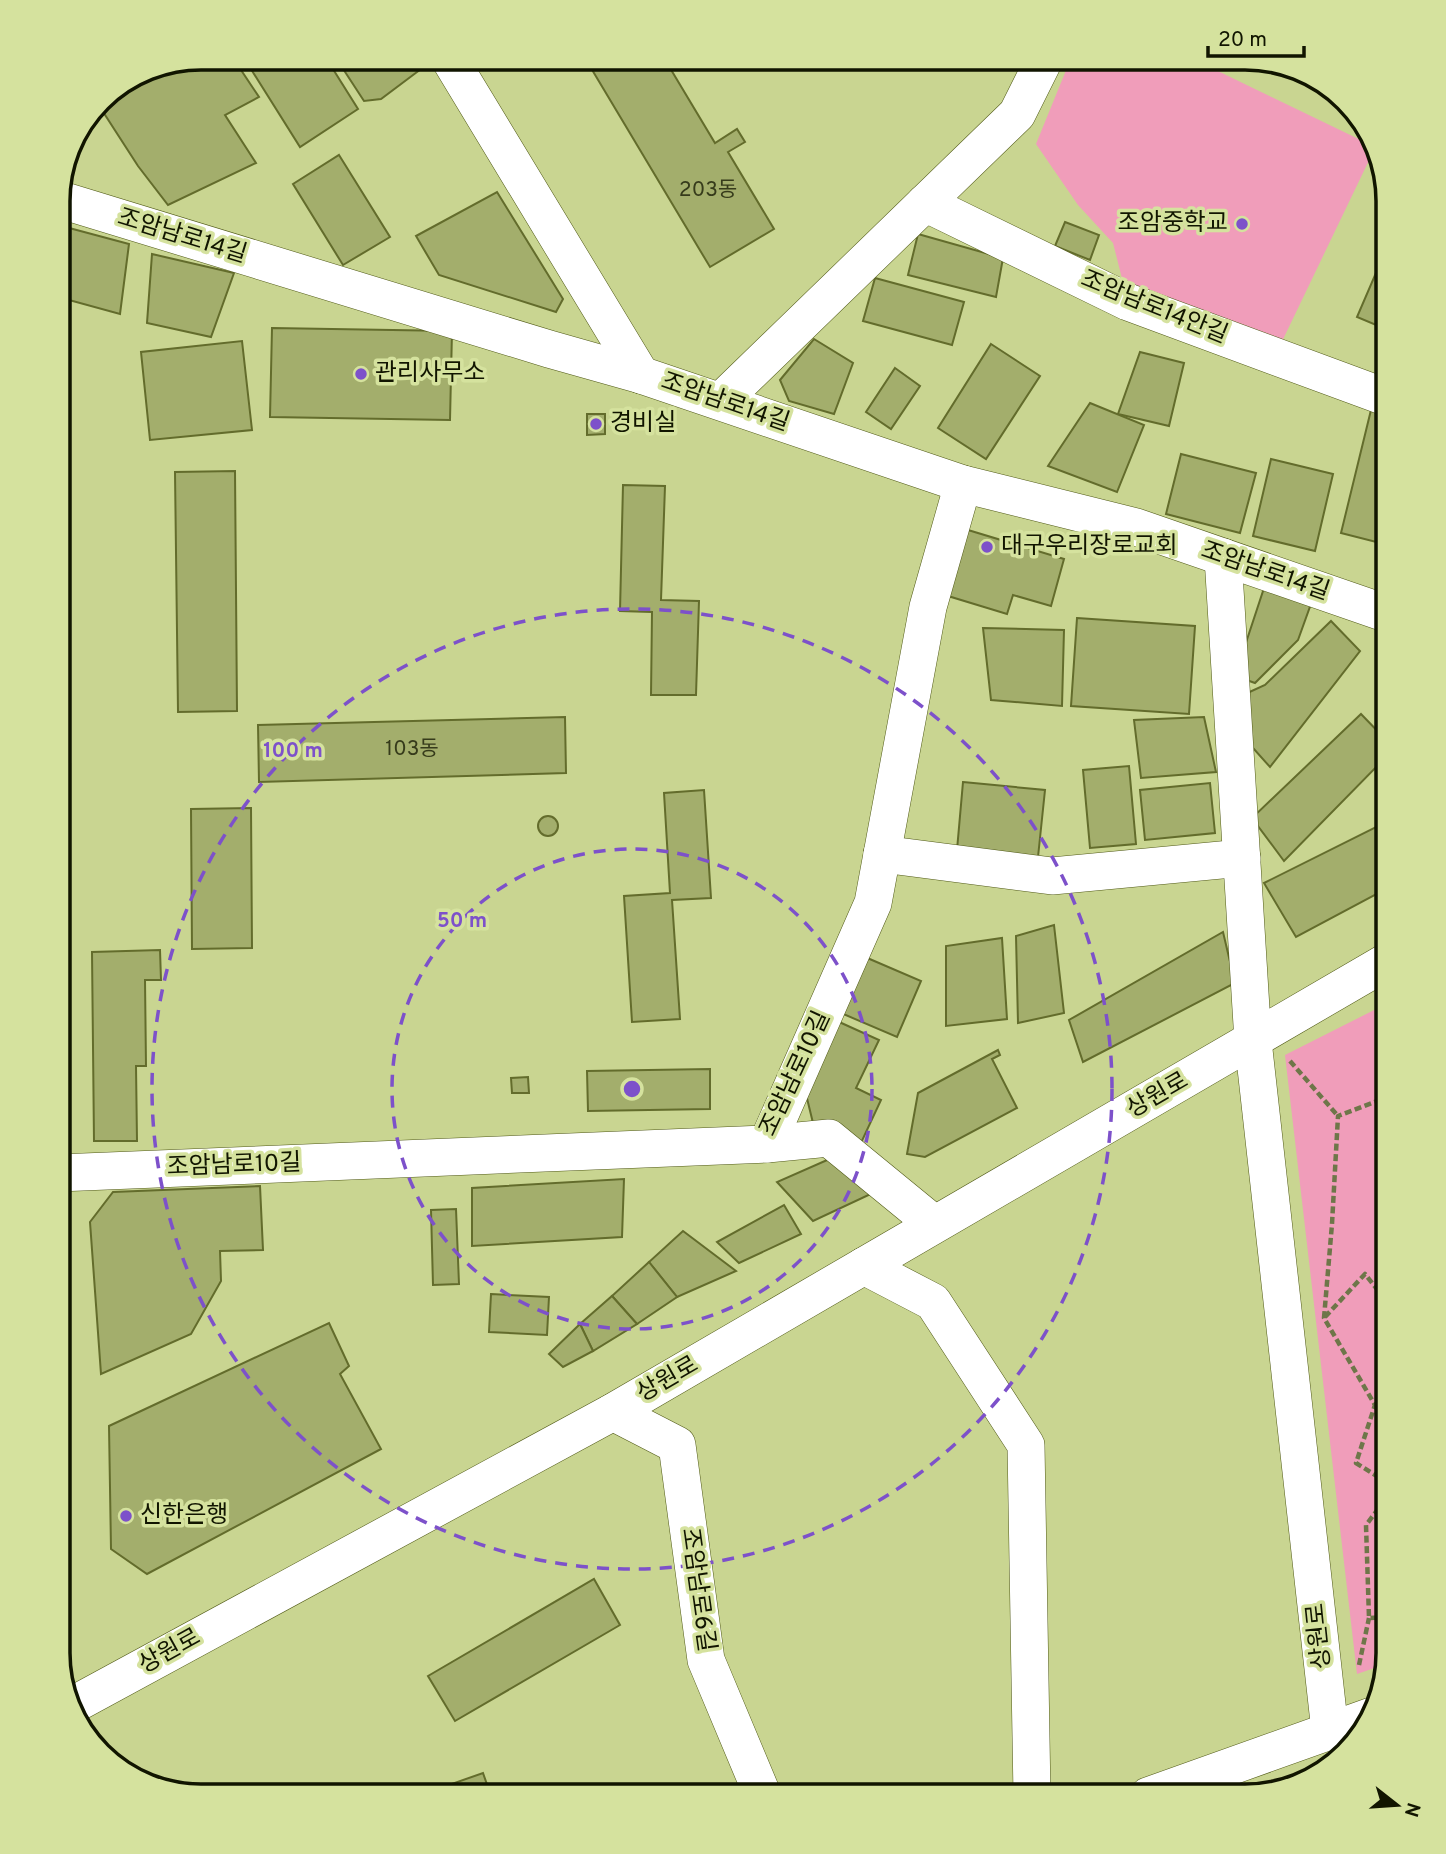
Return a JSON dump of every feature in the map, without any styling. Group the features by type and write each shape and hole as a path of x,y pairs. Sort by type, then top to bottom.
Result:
{"street":[{"path":"456,70 641,375"},
{"path":"721,401 1017,114 1039,70"},
{"name":"조암남로14길","path":"70,203 641,375 963,484 1136,527 1376,610"},
{"name":"조암남로14안길","path":"925,203 1129,302 1376,394"},
{"name":"조암남로10길","path":"70,1173 767,1144 873,904 928,607 963,484"},
{"path":"1223,557 1242,858 1269,1048"},
{"path":"882,855 1052,876 1242,858"},
{"name":"상원로","path":"79,1702 613,1412 934,1224 1269,1048 1376,970"},
{"name":"상원로","path":"1269,1048 1330,1731"},
{"path":"767,1144 829,1138 934,1224"},
{"path":"864,1266 933,1302 1026,1445 1032,1784"},
{"name":"조암남로6길","path":"613,1412 677,1445 706,1660 757,1784"},
{"path":"1182,1784 1357,1721"}],"path":[{"path":"1269,1048 1338,1116 1324,1318 1375,1405 1356,1463 1376,1476"},
{"path":"1338,1116 1376,1102"},
{"path":"1324,1318 1365,1274 1376,1288"},
{"path":"1357,1674 1369,1618 1366,1525 1376,1512"},
{"path":"1369,1618 1376,1618"}],"shaded area":[{"name":"조암중학교","path":"1066,70 1216,70 1361,140 1369,160 1275,356 1128,302 1113,243 1078,205 1036,144"},
{"path":"1376,1009 1376,1653 1375,1668 1357,1674 1285,1055"}],"building":[{"path":"201,70 241,70 259,97 225,115 256,163 168,205 138,166 104,113 114,102 135,87 167,74"},
{"path":"252,70 334,70 358,109 300,147"},
{"path":"344,70 420,70 381,99 364,101"},
{"path":"592,70 671,70 715,143 737,129 745,142 728,152 774,229 710,267"},
{"path":"339,155 390,237 343,265 293,184"},
{"path":"497,192 563,299 556,312 439,275 416,236"},
{"path":"1065,222 1099,235 1090,260 1055,246"},
{"path":"70,228 129,244 120,314 70,300"},
{"path":"918,234 1003,258 996,297 908,275"},
{"path":"152,254 234,273 211,337 147,323"},
{"path":"1376,273 1376,325 1357,317"},
{"path":"875,278 964,302 952,345 863,321"},
{"name":"관리사무소","path":"272,328 452,331 450,420 270,417"},
{"path":"814,339 853,363 834,414 789,401 780,380"},
{"path":"242,341 252,430 150,440 141,352"},
{"path":"991,344 1040,376 986,459 938,428"},
{"path":"1140,352 1184,363 1169,426 1118,414"},
{"path":"895,368 920,386 891,429 866,412"},
{"path":"1090,403 1144,425 1117,492 1048,466"},
{"path":"1371,410 1376,411 1376,542 1341,533"},
{"name":"경비실","path":"587,414 605,414 605,434 587,435"},
{"path":"1181,454 1256,473 1240,533 1166,514"},
{"path":"1271,459 1333,474 1315,551 1253,536"},
{"path":"235,471 237,711 178,712 175,472"},
{"path":"623,485 665,486 661,600 699,601 696,695 651,695 652,612 620,611"},
{"path":"968,530 1064,559 1051,606 1013,595 1007,614 948,596"},
{"path":"1265,585 1312,601 1298,640 1255,683 1235,676"},
{"path":"1077,618 1195,626 1189,714 1071,706"},
{"path":"1331,621 1360,651 1270,767 1245,739 1243,695 1265,685"},
{"path":"983,628 1064,630 1062,706 991,700"},
{"path":"1361,714 1376,730 1376,767 1284,861 1252,818"},
{"path":"565,717 566,773 259,782 258,725"},
{"path":"1204,717 1216,772 1141,778 1134,720"},
{"path":"1129,766 1136,844 1090,848 1083,770"},
{"path":"963,782 1045,790 1038,857 957,850"},
{"path":"1210,783 1215,833 1145,840 1140,790"},
{"path":"704,790 711,898 672,900 680,1019 632,1022 624,896 670,893 664,793"},
{"path":"251,808 252,948 192,949 191,809"},
{"path":"544,816 552,816 558,826 552,836 544,836 538,830 538,822"},
{"path":"1376,827 1376,894 1296,937 1264,883"},
{"path":"1054,925 1064,1013 1018,1023 1016,936"},
{"path":"1223,932 1235,983 1083,1062 1069,1020"},
{"path":"1002,938 1007,1019 946,1026 946,946"},
{"path":"160,950 161,980 145,980 146,1066 136,1066 137,1141 94,1141 92,952"},
{"path":"865,957 921,981 897,1037 841,1013"},
{"path":"837,1021 879,1040 856,1088 881,1100 860,1145 813,1123 805,1090"},
{"path":"998,1050 1000,1055 992,1059 1017,1108 925,1157 907,1154 918,1093"},
{"path":"710,1069 710,1109 588,1111 587,1071"},
{"path":"528,1077 529,1093 512,1093 511,1078"},
{"path":"834,1157 875,1192 813,1221 777,1182"},
{"path":"624,1179 622,1237 472,1246 472,1188"},
{"path":"260,1186 263,1250 220,1251 221,1281 191,1334 101,1374 90,1222 113,1192"},
{"path":"784,1205 801,1234 739,1263 717,1242"},
{"path":"456,1209 459,1284 433,1285 431,1210"},
{"path":"683,1231 736,1271 677,1297 649,1262"},
{"path":"649,1262 677,1297 637,1324 612,1296"},
{"path":"491,1294 549,1297 547,1335 489,1332"},
{"path":"612,1296 637,1324 593,1351 580,1324"},
{"path":"329,1323 349,1366 340,1374 381,1449 147,1574 111,1549 109,1426"},
{"path":"580,1324 593,1351 563,1367 549,1354"},
{"path":"594,1579 620,1625 455,1721 428,1676"},
{"path":"483,1773 487,1784 452,1784"}],"place":[{"name":"조암중학교","path":"1242,224"},
{"name":"관리사무소","path":"361,374"},
{"name":"경비실","path":"596,424"},
{"name":"대구우리장로교회","path":"987,547"},
{"name":"신한은행","path":"126,1516"}]}
